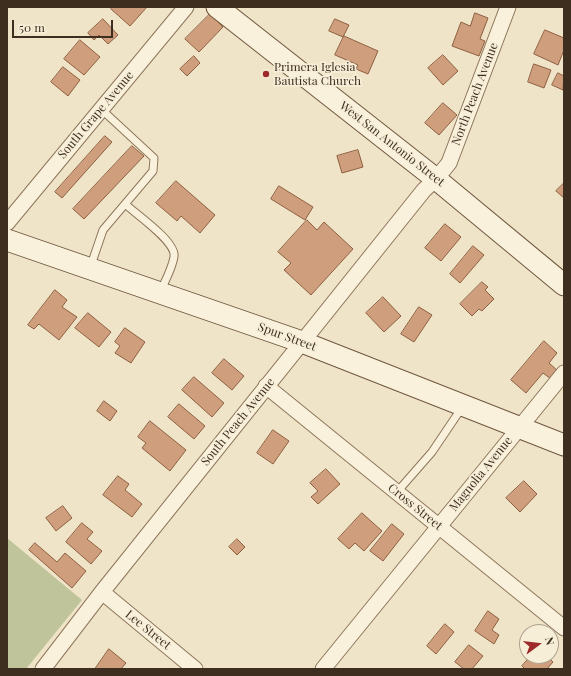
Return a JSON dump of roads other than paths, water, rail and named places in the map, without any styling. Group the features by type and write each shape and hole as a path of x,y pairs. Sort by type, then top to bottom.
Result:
{"main road":[{"name":"West San Antonio Street","path":"217,7 436,179 564,285"},
{"name":"Spur Street","path":"7,240 302,342 520,426 564,445"}],"street":[{"name":"South Grape Avenue","path":"7,223 186,7"},
{"name":"North Peach Avenue","path":"436,179 449,163 508,7"},
{"name":"South Peach Avenue","path":"43,669 102,592 266,386 424,190 436,179"},
{"name":"Magnolia Avenue","path":"323,669 564,373"},
{"name":"Cross Street","path":"266,386 564,628"},
{"name":"Lee Street","path":"102,592 195,669"}],"lane":[{"path":"90,268 103,230 153,171 154,158 101,109"},
{"path":"125,204 168,240 173,249 174,256 160,292"},
{"path":"397,492 432,452 464,404"}],"place":[{"name":"Primera Iglesia Bautista Church","path":"266,74"}]}
